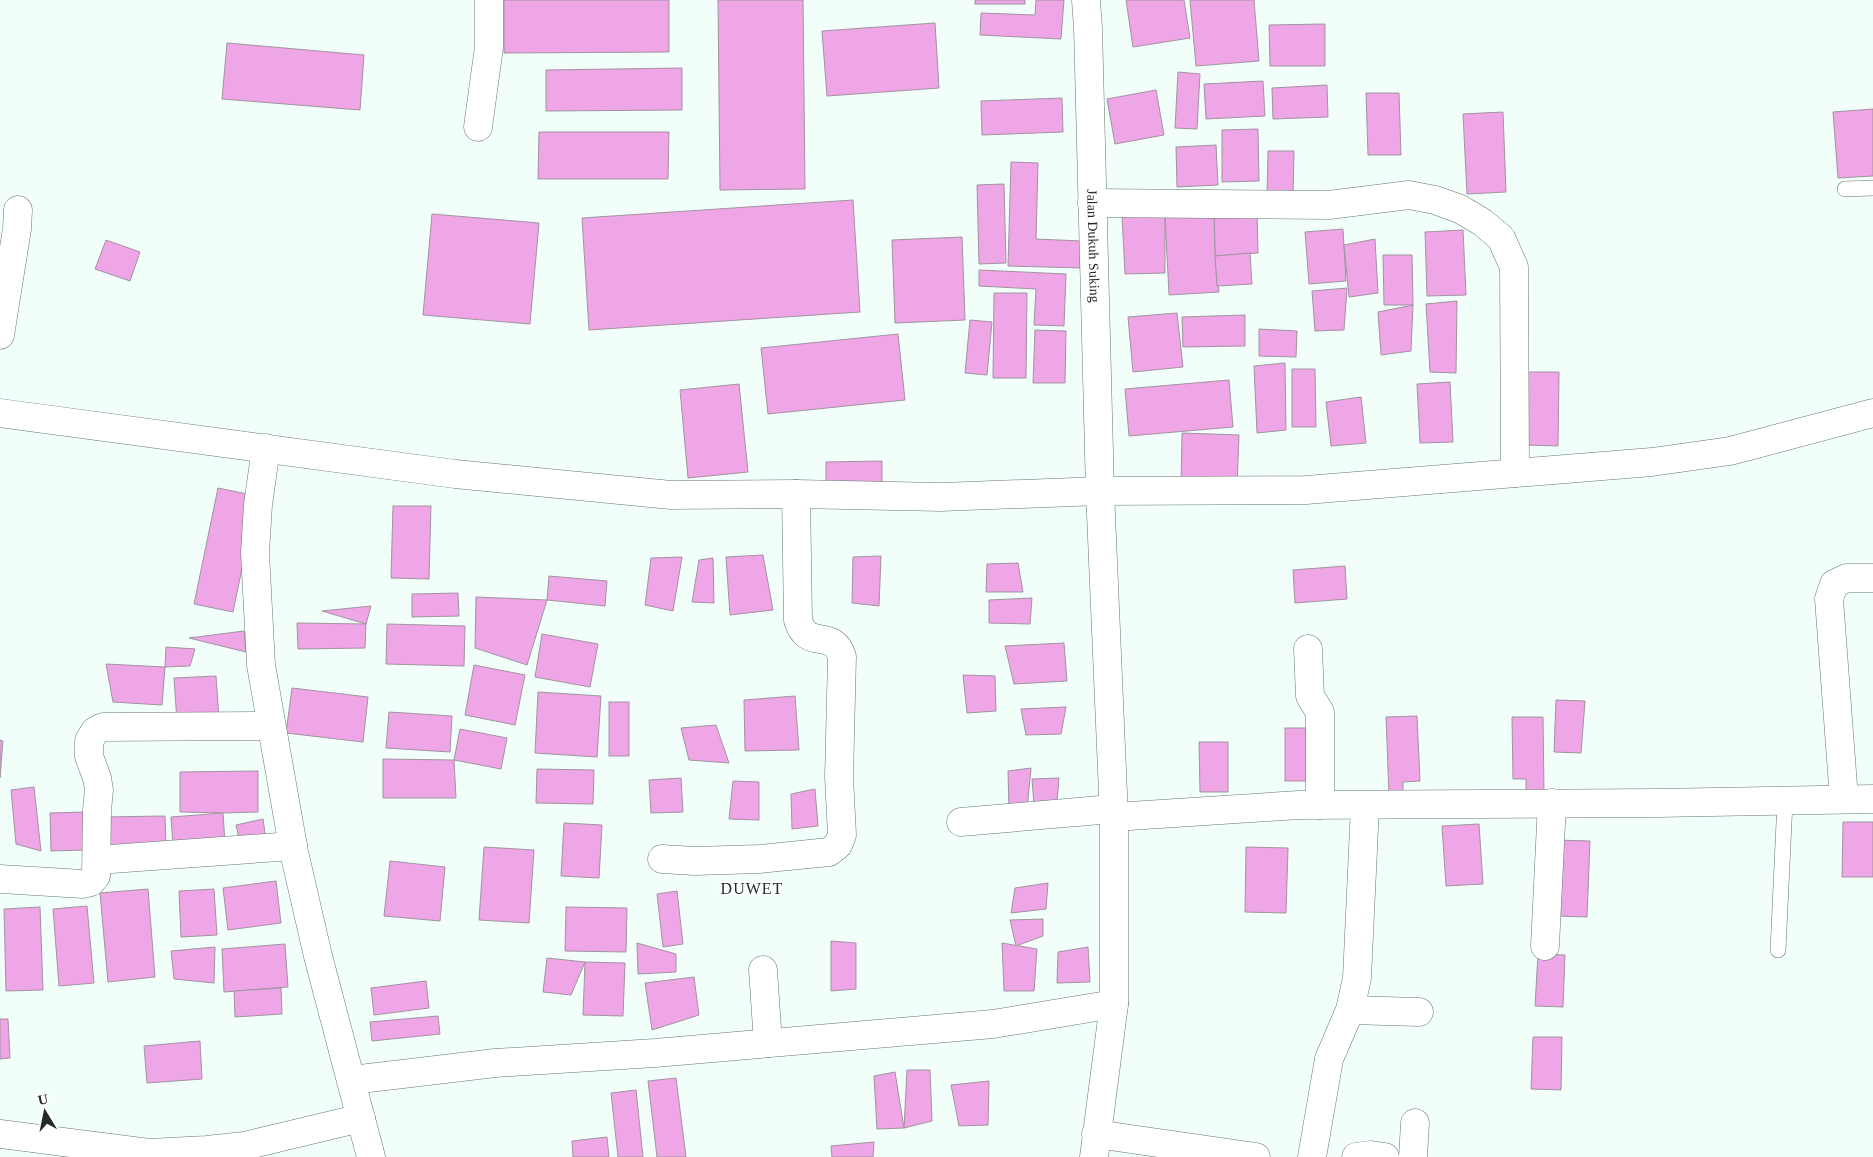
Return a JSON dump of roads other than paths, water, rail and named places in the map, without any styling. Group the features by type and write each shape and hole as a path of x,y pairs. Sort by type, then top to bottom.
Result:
{"street":[{"path":"478,127 489,47 489,0"},
{"name":"Jalan Dukuh Suking","path":"1086,0 1100,491 1113,813 1114,1004 1095,1145"},
{"path":"1092,203 1330,205 1408,195 1434,200 1460,209 1482,222 1501,238 1514,267 1515,473"},
{"path":"0,335 17,229 18,210"},
{"path":"0,413 455,474 671,496 796,494 941,497 1100,491 1306,490 1652,462 1730,451 1873,414"},
{"path":"266,448 258,505 255,552 261,665 293,846 318,956 371,1157"},
{"path":"662,859 695,861 759,859 829,852 838,845 840,840 842,824 839,777 842,657 840,647 833,642 807,636 800,630 798,620 796,494"},
{"path":"1844,799 1829,599 1834,584 1847,578 1873,578"},
{"path":"1308,648 1310,696 1320,712 1320,805"},
{"path":"0,880 83,884 92,882 96,876 99,790 89,756 89,741 95,731 103,728 271,726"},
{"path":"961,822 1113,813 1320,805 1873,800"},
{"path":"1545,946 1552,802"},
{"path":"1312,1157 1329,1059 1350,1010 1357,978 1365,806"},
{"path":"97,860 293,846"},
{"path":"763,970 768,1043"},
{"path":"352,1080 494,1063 655,1053 994,1024 1114,1004"},
{"path":"1350,1010 1419,1012"},
{"path":"0,1134 159,1153 244,1146 361,1118"},
{"path":"1413,1157 1415,1124"},
{"path":"1095,1145 1256,1157"},
{"path":"1356,1157 1371,1155 1385,1157"}],"lane":[{"path":"1845,189 1873,188"},
{"path":"1778,950 1785,801"}],"district":[{"name":"DUWET","path":"752,888"}]}
